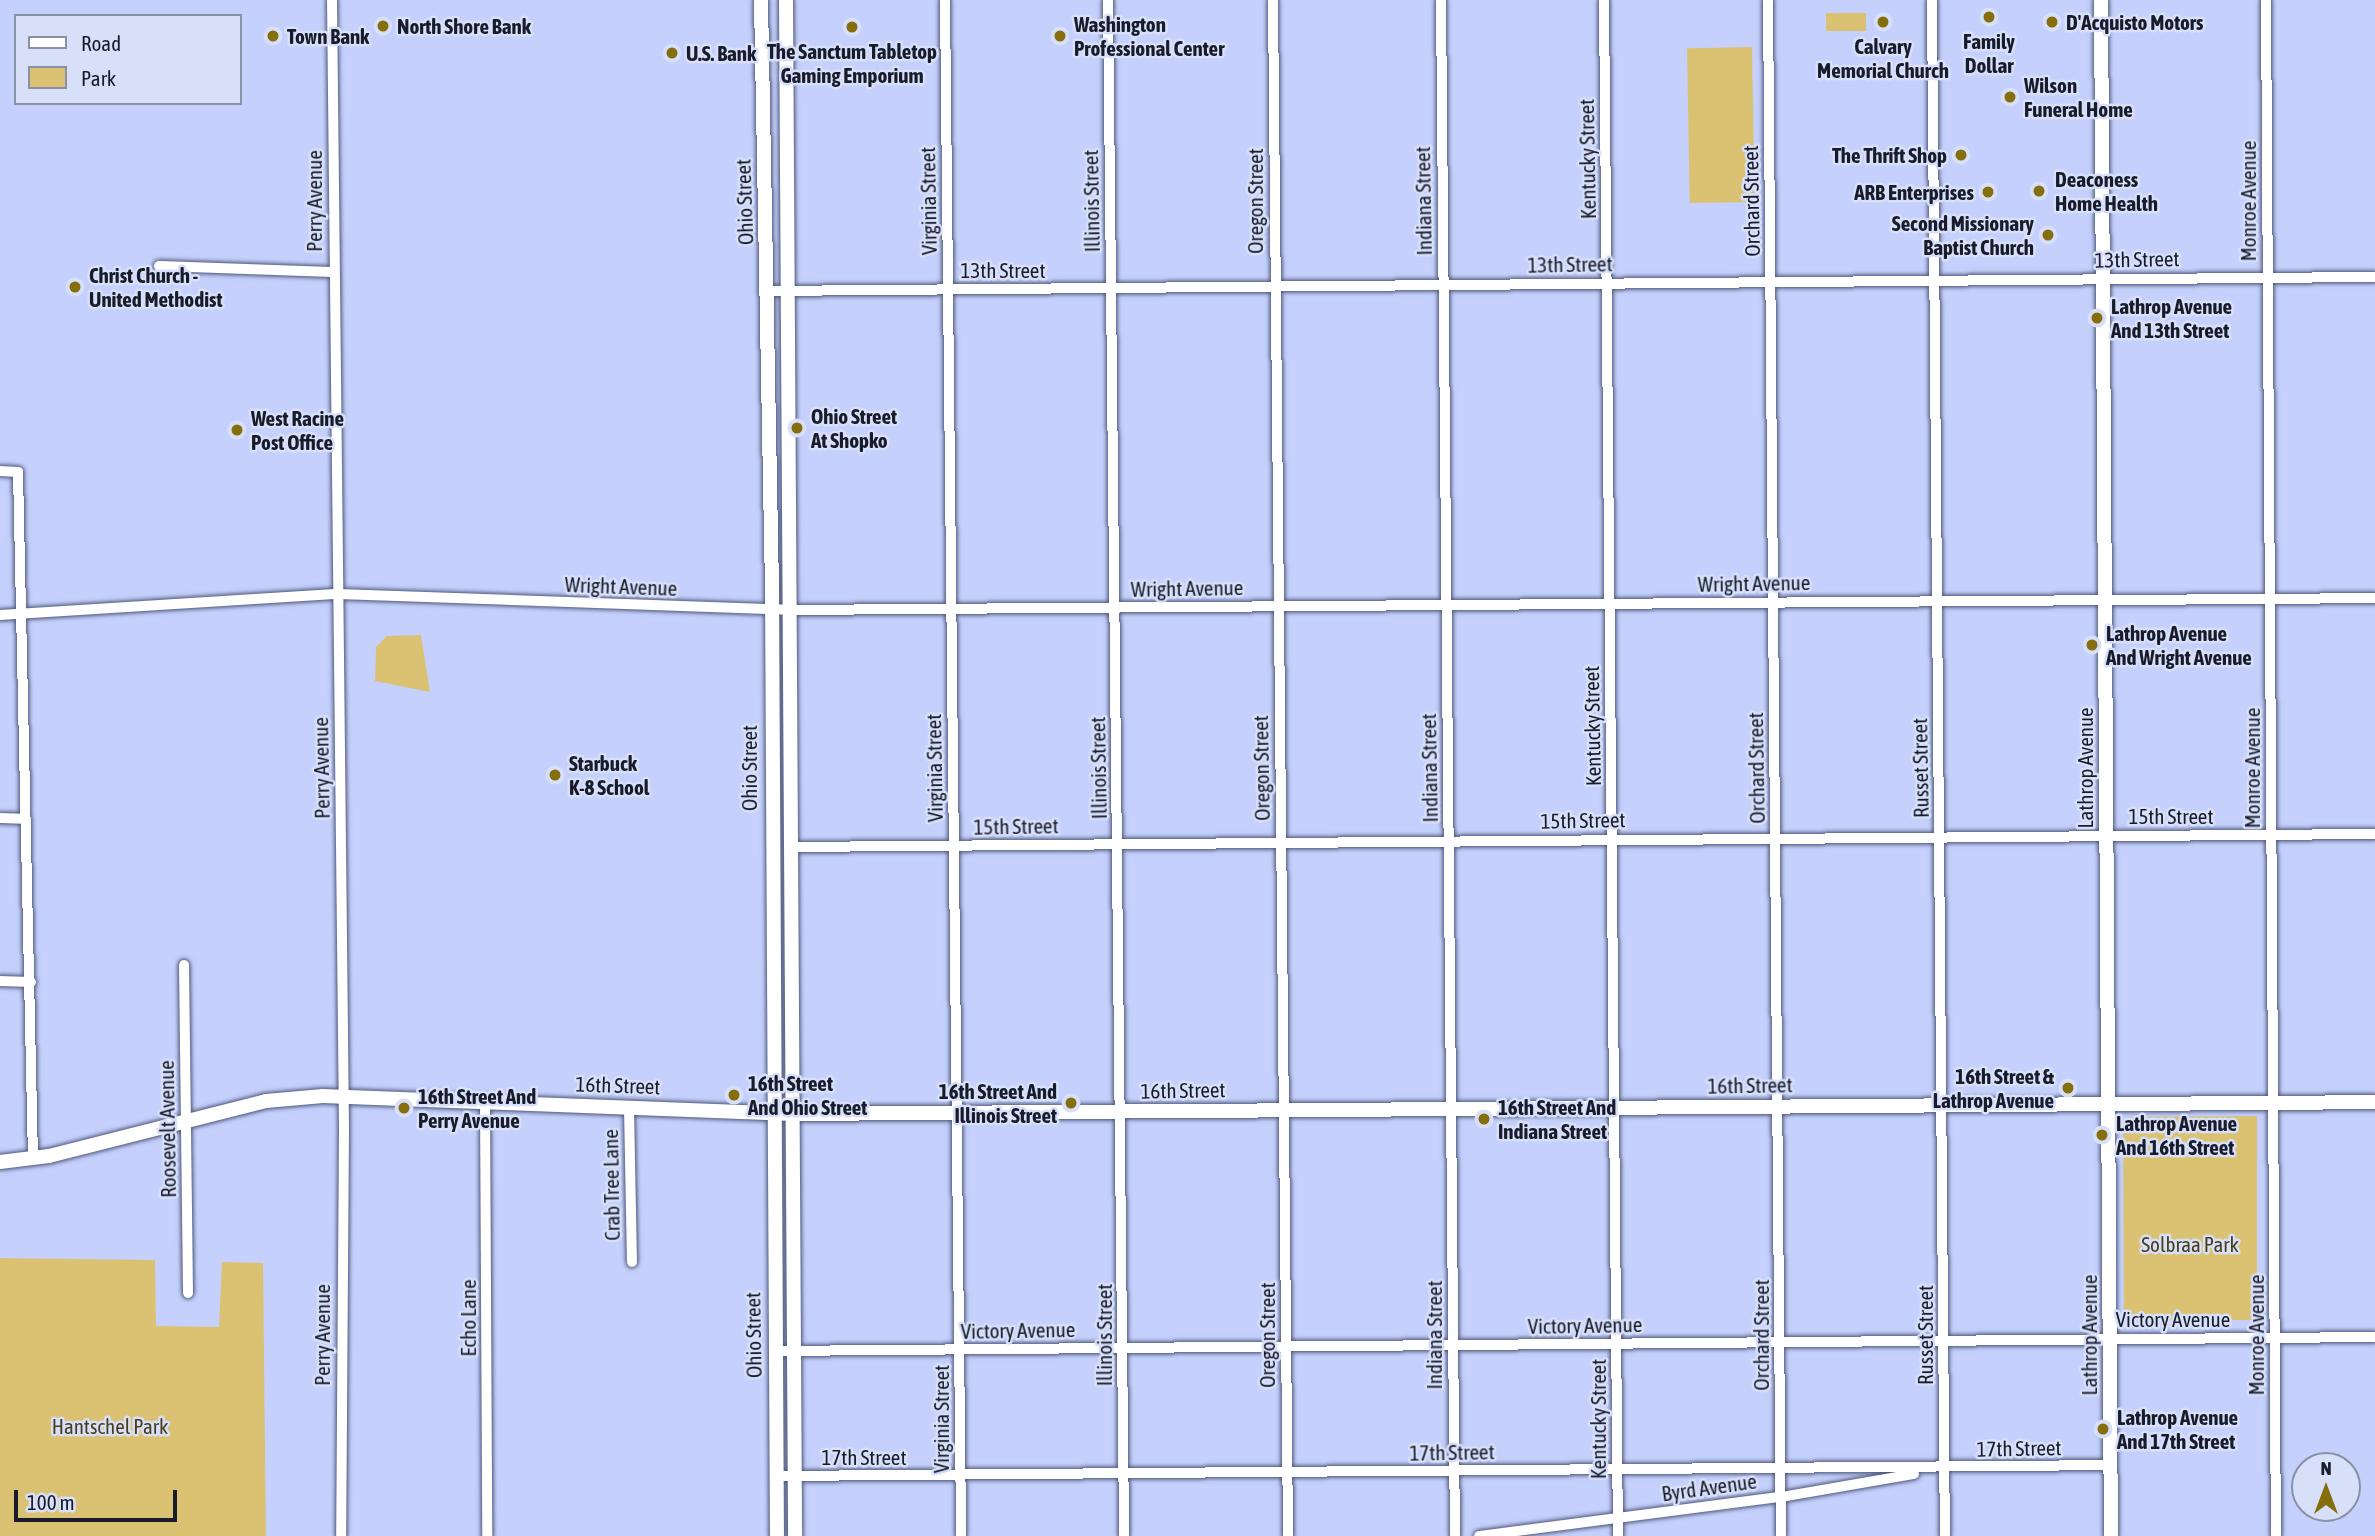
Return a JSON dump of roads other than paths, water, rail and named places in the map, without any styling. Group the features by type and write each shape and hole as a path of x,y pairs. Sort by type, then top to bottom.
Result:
{"street":[{"name":"Perry Avenue","path":"332,0 344,1096 341,1536"},
{"name":"Ohio Street","path":"761,0 771,610 774,1352 794,1536"},
{"name":"Ohio Street","path":"777,1536 787,1477 796,1352 784,291 786,0"},
{"name":"Virginia Street","path":"945,0 961,1536"},
{"name":"Illinois Street","path":"1108,0 1124,1536"},
{"name":"Oregon Street","path":"1273,0 1288,1536"},
{"name":"Indiana Street","path":"1441,0 1455,1536"},
{"name":"Kentucky Street","path":"1604,0 1618,1536"},
{"name":"Orchard Street","path":"1768,0 1782,1536"},
{"name":"Russet Street","path":"1932,0 1945,1536"},
{"name":"Lathrop Avenue","path":"2101,0 2111,1536"},
{"name":"Monroe Avenue","path":"2266,0 2272,598 2276,1536"},
{"path":"159,266 334,272"},
{"name":"13th Street","path":"766,291 2375,277"},
{"path":"0,471 18,472 23,819 31,982 33,1159"},
{"name":"Wright Avenue","path":"0,615 20,616 338,594 771,610 2375,598"},
{"path":"770,733 790,743"},
{"path":"0,818 23,819"},
{"name":"15th Street","path":"790,848 2375,834"},
{"name":"Roosevelt Avenue","path":"184,965 188,1293"},
{"path":"0,981 31,982"},
{"name":"16th Street","path":"0,1162 33,1159 266,1101 344,1096 793,1114 2375,1102"},
{"name":"Echo Lane","path":"485,1101 487,1536"},
{"name":"Crab Tree Lane","path":"629,1107 632,1262"},
{"name":"Victory Avenue","path":"774,1352 2375,1337"},
{"name":"17th Street","path":"787,1477 2111,1465"},
{"name":"Byrd Avenue","path":"1479,1536 1781,1497 1944,1468"}],"place":[{"name":"Family Dollar","path":"1989,17"},
{"name":"Calvary Memorial Church","path":"1883,22"},
{"name":"D'Acquisto Motors","path":"2052,22"},
{"name":"North Shore Bank","path":"383,26"},
{"name":"The Sanctum Tabletop Gaming Emporium","path":"852,27"},
{"name":"Town Bank","path":"273,36"},
{"name":"Washington Professional Center","path":"1060,36"},
{"name":"U.S. Bank","path":"672,53"},
{"name":"Wilson Funeral Home","path":"2010,97"},
{"name":"The Thrift Shop","path":"1961,155"},
{"name":"Deaconess Home Health","path":"2039,191"},
{"name":"ARB Enterprises","path":"1988,192"},
{"name":"Second Missionary Baptist Church","path":"2048,235"},
{"name":"Christ Church - United Methodist","path":"75,287"},
{"name":"Lathrop Avenue And 13th Street","path":"2097,318"},
{"name":"Ohio Street At Shopko","path":"797,428"},
{"name":"West Racine Post Office","path":"237,430"},
{"name":"Lathrop Avenue And Wright Avenue","path":"2092,645"},
{"name":"Starbuck K-8 School","path":"555,775"},
{"name":"16th Street & Lathrop Avenue","path":"2068,1088"},
{"name":"16th Street And Ohio Street","path":"734,1095"},
{"name":"16th Street And Illinois Street","path":"1071,1103"},
{"name":"16th Street And Perry Avenue","path":"404,1108"},
{"name":"16th Street And Indiana Street","path":"1484,1119"},
{"name":"Lathrop Avenue And 16th Street","path":"2102,1135"},
{"name":"Lathrop Avenue And 17th Street","path":"2103,1429"}],"park label":[{"name":"Solbraa Park","path":"2190,1244"},
{"name":"Hantschel Park","path":"110,1426"}]}
